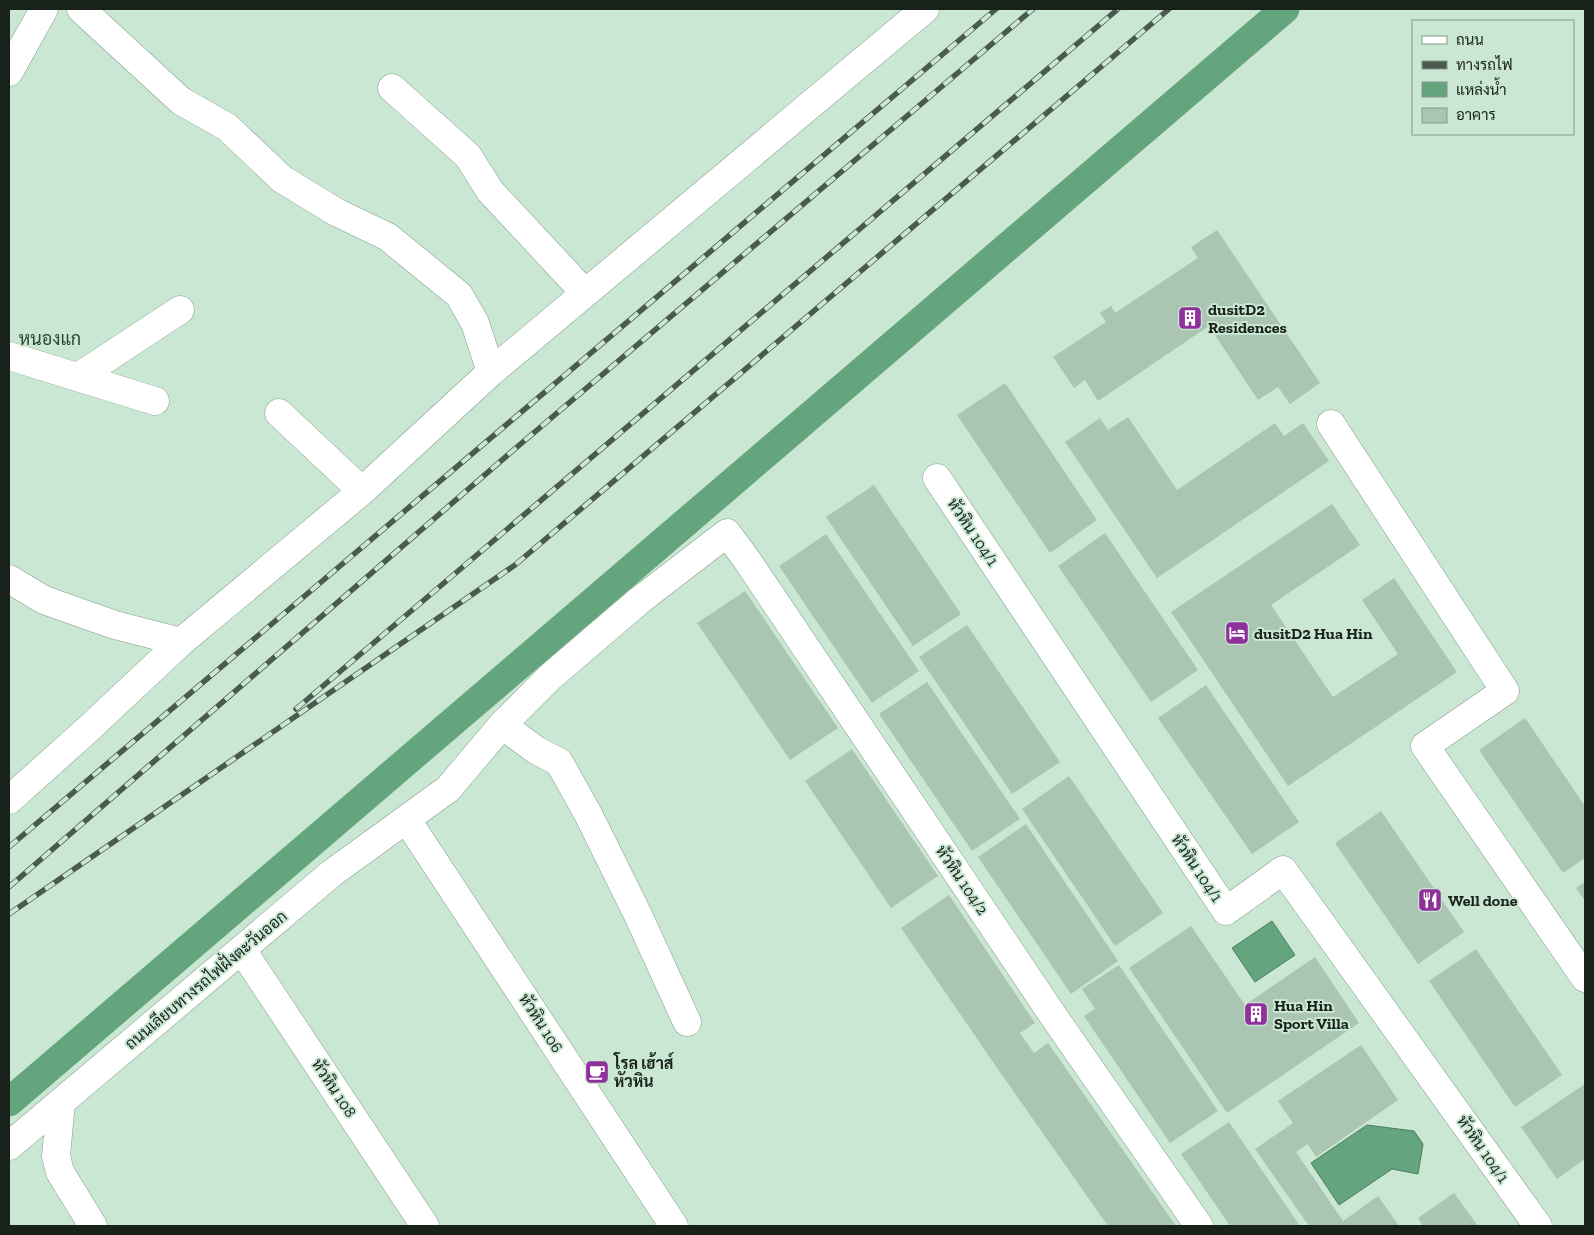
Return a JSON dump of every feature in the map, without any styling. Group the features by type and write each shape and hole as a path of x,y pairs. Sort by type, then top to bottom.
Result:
{"street":[{"path":"9,72 44,9"},
{"path":"81,9 181,101 227,127 282,180 336,212 388,237 459,295 475,323 490,372"},
{"path":"9,800 181,642 362,491 490,372 924,9"},
{"path":"392,88 468,156 490,191 585,294"},
{"path":"78,377 180,310"},
{"path":"9,356 155,401"},
{"path":"279,413 362,491"},
{"path":"1331,424 1506,691 1426,746 1585,978"},
{"name":"หัวหิน 104/1","path":"937,478 1226,911 1283,870 1538,1226"},
{"name":"ถนนเลียบทางรถไฟฝั่งตะวันออก","path":"9,1146 332,873 448,789 502,725 550,677 640,600 726,533"},
{"name":"หัวหิน 104/2","path":"726,533 747,560 1052,1014 1199,1226"},
{"path":"9,578 44,600 115,625 181,642"},
{"path":"502,725 536,750 559,762 588,814 638,915 687,1022"},
{"name":"หัวหิน 106","path":"407,820 674,1226"},
{"name":"หัวหิน 108","path":"242,950 425,1226"},
{"path":"61,1102 56,1156 60,1172 94,1226"}],"water":[{"path":"1272,921 1295,955 1255,982 1232,948"},
{"path":"1367,1125 1414,1131 1423,1144 1418,1174 1392,1169 1339,1205 1311,1163"}],"building":[{"name":"dusitD2 Residences","path":"1217,230 1320,383 1290,404 1278,387 1258,400 1209,326 1098,401 1085,380 1074,388 1053,357 1106,322 1100,313 1111,306 1115,313 1198,258 1191,247"},
{"path":"1005,383 1097,520 1050,553 957,415"},
{"path":"1128,417 1177,490 1275,423 1284,436 1303,423 1329,461 1157,578 1065,442 1100,418 1108,430"},
{"path":"874,485 961,614 913,646 826,517"},
{"name":"dusitD2 Hua Hin","path":"1332,504 1360,545 1271,605 1333,697 1398,654 1362,600 1394,578 1457,672 1288,786 1171,612"},
{"path":"1105,533 1198,670 1151,702 1058,566"},
{"path":"826,534 919,671 872,703 779,566"},
{"path":"745,591 838,728 790,760 697,623"},
{"path":"967,625 1060,762 1012,794 919,657"},
{"path":"927,682 1020,819 972,851 879,714"},
{"path":"1206,685 1299,822 1252,854 1158,718"},
{"path":"1525,718 1585,806 1585,858 1563,873 1479,750"},
{"path":"852,749 938,876 891,908 805,781"},
{"path":"1069,776 1163,913 1115,946 1022,809"},
{"path":"1381,811 1464,932 1418,964 1335,843"},
{"path":"1026,824 1118,961 1071,994 978,857"},
{"path":"1585,882 1585,901 1576,888"},
{"path":"949,895 1035,1023 1020,1033 1034,1053 1048,1043 1176,1226 1108,1226 901,928"},
{"name":"Hua Hin Sport Villa","path":"1191,926 1245,1005 1315,957 1359,1023 1227,1113 1129,968"},
{"path":"1476,949 1562,1075 1515,1107 1429,981"},
{"path":"1119,965 1218,1111 1170,1143 1084,1016 1095,1009 1082,989"},
{"path":"1361,1045 1398,1100 1316,1157 1308,1144 1296,1152 1343,1221 1378,1196 1399,1226 1309,1226 1255,1149 1293,1123 1278,1101"},
{"path":"1585,1084 1585,1159 1557,1179 1521,1127"},
{"path":"1229,1122 1300,1226 1230,1226 1181,1154"},
{"path":"1454,1193 1478,1226 1423,1226 1418,1218"}],"waterway":[{"path":"9,1102 1285,9"}],"railway":[{"path":"9,847 996,9"},
{"path":"9,887 510,453 1033,9"},
{"path":"296,709 1118,9"},
{"path":"9,914 515,565 1169,9"}],"place":[{"name":"dusitD2 Residences","path":"1190,318"},
{"name":"dusitD2 Hua Hin","path":"1237,633"},
{"name":"Well done","path":"1430,900"},
{"name":"Hua Hin Sport Villa","path":"1256,1014"},
{"name":"โรล เฮ้าส์ หัวหิน","path":"597,1072"}],"district":[{"name":"หนองแก","path":"50,339"}]}
